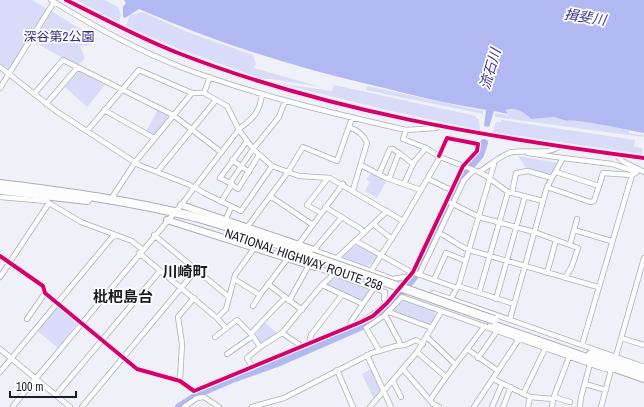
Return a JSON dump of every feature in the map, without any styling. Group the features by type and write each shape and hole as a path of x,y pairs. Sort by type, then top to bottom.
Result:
{"highway":[{"name":"NATIONAL HIGHWAY ROUTE 258","path":"0,184 111,199 171,216"},
{"name":"NATIONAL HIGHWAY ROUTE 258","path":"0,190 48,200 108,203 224,226 492,326 614,370 644,378"},
{"name":"NATIONAL HIGHWAY ROUTE 258","path":"492,326 644,372"}],"street":[{"path":"66,0 158,45 216,67 270,85 334,102 439,126 559,146 644,158"},
{"path":"0,88 52,1 126,42 174,64 262,94 352,118 406,130 436,128 439,126"},
{"path":"34,94 63,60 173,116 221,152"},
{"path":"0,67 10,73 46,104 136,161 139,165 190,185 241,211 272,166"},
{"path":"46,104 77,68"},
{"path":"87,131 139,70 192,93 204,93 227,106 239,130 247,141 253,149 272,166 299,176 328,178 343,184 403,221"},
{"path":"204,93 210,77"},
{"path":"111,199 136,161 192,93"},
{"path":"13,406 154,235 181,205 239,130 249,122 260,107 262,94"},
{"path":"157,172 216,100"},
{"path":"221,202 241,166 279,117 285,101"},
{"path":"104,110 154,138"},
{"path":"248,226 288,172 303,147 337,161 352,118"},
{"path":"349,127 356,130 366,140 367,146 353,190"},
{"path":"406,130 403,139 479,172 510,192 543,201"},
{"path":"371,271 428,179 440,156 447,138 478,144 477,151 464,166 451,190 450,202 439,233 415,274 403,284"},
{"path":"247,141 220,178 231,183 238,189 259,155"},
{"path":"479,172 494,164 508,153 517,151 544,151 557,148 559,146"},
{"path":"380,174 390,150 393,148 413,164"},
{"path":"404,184 413,164 426,148"},
{"path":"517,151 612,164 637,172 644,172"},
{"path":"389,179 399,153"},
{"path":"616,154 622,161 643,170 644,172"},
{"path":"510,319 536,232 547,187 563,158"},
{"path":"232,160 249,172"},
{"path":"452,299 466,262 494,164"},
{"path":"361,165 389,179 421,190"},
{"path":"415,274 450,202 472,169"},
{"path":"479,293 499,222 516,173 528,171 552,178"},
{"path":"556,172 599,186"},
{"path":"547,187 590,202 594,201 604,172 632,175 637,172"},
{"path":"582,345 611,242 632,175"},
{"path":"321,213 307,205 328,178"},
{"path":"428,179 451,190"},
{"path":"298,245 343,184"},
{"path":"270,196 313,225"},
{"path":"496,299 526,196"},
{"path":"0,197 48,200 81,222 132,241 160,271 194,298 226,328"},
{"path":"0,277 48,200"},
{"path":"450,202 479,217 536,232 570,244 569,246 578,248 572,266 565,278"},
{"path":"181,205 248,226 298,245 312,260 334,274 385,292 384,299 387,303"},
{"path":"226,219 231,207"},
{"path":"325,207 364,233"},
{"path":"336,258 387,211"},
{"path":"171,216 288,258 312,260 336,258 393,279 415,274"},
{"path":"227,354 252,335 269,312 287,299 342,217"},
{"path":"570,244 578,219"},
{"path":"373,224 392,238"},
{"path":"574,230 611,242"},
{"path":"439,233 469,250 598,287"},
{"path":"0,372 114,235"},
{"path":"154,235 229,297"},
{"path":"547,273 556,240"},
{"path":"356,241 415,274 514,304"},
{"path":"217,318 226,309 234,279 255,247"},
{"path":"434,280 446,253 466,262"},
{"path":"0,256 43,286 45,293 58,302 137,369 180,381 219,407"},
{"path":"253,306 288,258"},
{"path":"616,356 644,258"},
{"path":"82,407 196,270"},
{"path":"56,395 160,271"},
{"path":"253,368 247,358 258,351 260,347 282,333 322,285 334,274"},
{"path":"234,279 260,295"},
{"path":"268,284 302,310"},
{"path":"322,285 363,304"},
{"path":"349,327 352,320 374,288"},
{"path":"27,319 45,293"},
{"path":"184,407 198,394 309,343 373,316 396,293"},
{"path":"433,293 644,367"},
{"path":"309,343 311,335 342,295"},
{"path":"379,350 366,328 387,313 402,297 441,312 492,326 545,349 590,364 614,370 601,407"},
{"path":"180,381 182,344 178,317 194,298"},
{"path":"370,407 423,344 441,312"},
{"path":"387,313 432,328"},
{"path":"387,313 400,345"},
{"path":"215,337 237,320 252,335 260,347"},
{"path":"430,400 467,349 492,326"},
{"path":"478,358 492,326"},
{"path":"282,333 303,346"},
{"path":"427,337 455,364"},
{"path":"621,338 644,345"},
{"path":"474,407 519,339"},
{"path":"252,407 284,398 379,350 400,345 405,346 416,340 423,344"},
{"path":"0,349 70,407"},
{"path":"467,349 498,371"},
{"path":"523,394 545,349"},
{"path":"417,352 446,377"},
{"path":"367,355 391,407"},
{"path":"552,407 553,398 569,357"},
{"path":"580,407 590,364"},
{"path":"403,369 433,404 439,407"},
{"path":"337,370 353,407"},
{"path":"493,379 530,397 553,398 570,402"},
{"path":"393,381 401,398"},
{"path":"492,407 502,384"},
{"path":"585,384 606,390"},
{"path":"503,407 511,387"},
{"path":"528,407 530,397"}],"green space":[{"path":"0,0 32,0 47,9 10,69 0,64"},
{"path":"77,0 105,0 118,7 121,16 118,22"},
{"name":"深谷第2公園","path":"51,11 94,37 90,45 80,46 85,58 78,66 32,41"},
{"path":"142,12 187,32 253,55 256,64 254,68 321,87 263,79 179,49 126,26 130,15"},
{"path":"79,71 105,85 87,107 65,87"},
{"path":"277,83 332,91 334,85 476,116 476,118 479,119 480,130 391,111"},
{"path":"367,86 483,111 483,114 366,90"},
{"path":"507,109 523,110 531,119 554,117 567,121 571,120 616,127 629,130 629,133 644,135 643,137 495,117 495,113 508,115"},
{"path":"158,110 168,114 168,118 155,134 152,135 146,131"},
{"path":"501,120 635,140 634,147 642,148 642,154 493,132 496,122 501,122"},
{"path":"518,156 558,163 549,176 527,169"},
{"path":"371,173 386,182 377,198 365,191 370,182 366,179"},
{"path":"358,244 378,256 374,261 366,266 362,266 343,258 343,255"},
{"path":"337,277 367,288 370,293 361,301 328,286 328,283"},
{"path":"404,300 434,311 436,317 432,324 428,325 393,313 393,310"},
{"path":"57,306 78,322 58,348 36,330"},
{"path":"265,323 278,334 263,343 259,342 255,335"},
{"path":"371,369 380,390 374,399 362,374"}],"water":[{"name":"揖斐川","path":"124,0 644,0 644,133 591,123 567,121 554,117 531,119 523,112 513,109 506,110 508,114 494,111 489,127 484,126 486,110 417,96 315,71 197,33 139,9 125,18 123,17 123,7 126,3"}],"waterway":[{"name":"流石川","path":"179,407 204,391 277,363 362,326 377,317 395,300 414,277 463,175 480,155 484,143"}],"cycle path":[{"path":"66,0 135,34 178,53 291,91 349,106 466,131 644,158"},
{"path":"0,256 43,286 45,293 137,369 180,381 194,391 361,322 373,316 387,303 413,272 463,166 477,151 478,144 447,138 439,156"}],"district":[{"name":"川崎町","path":"185,272"},
{"name":"枇杷島台","path":"123,297"}]}
